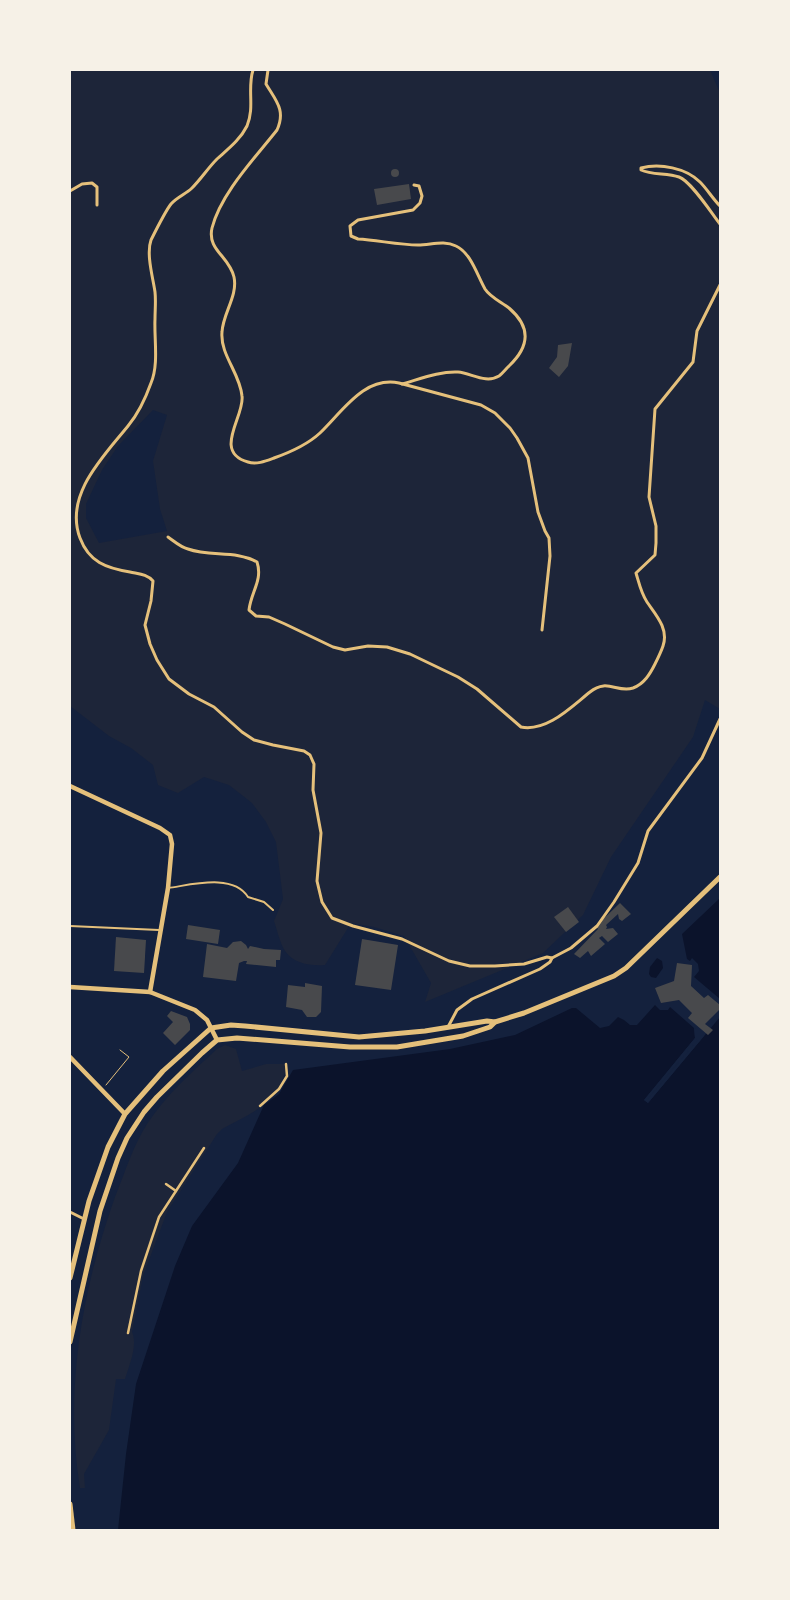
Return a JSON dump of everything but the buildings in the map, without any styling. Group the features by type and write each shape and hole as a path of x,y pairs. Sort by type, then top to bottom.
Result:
{"main road":[{"path":"70,786 160,828 170,836 172,844 168,888 150,992"},
{"path":"70,1342 100,1211 118,1158 127,1138 144,1112 157,1097 217,1040 245,1038 360,1047 397,1047 463,1036 614,976 626,968 720,877"},
{"path":"70,987 150,992 195,1010 207,1020 217,1040"},
{"path":"70,1278 84,1219 108,1147 125,1114 163,1071 211,1028 245,1026 359,1037 418,1032 487,1021 495,1022"},
{"path":"448,1027 450,1038"},
{"path":"359,1037 360,1047"},
{"path":"70,1057 125,1114"},
{"path":"70,1504 73,1530"}],"street":[{"path":"253,70 249,91 251,109 247,126 191,190 182,194 170,205 151,240 150,255 156,294 154,375 133,419 101,457 81,493 76,515 80,539 87,554 95,561 128,572 148,575 154,581 145,626 156,660 173,683 214,707 254,740 310,754 314,764 313,790 321,833 317,881 322,902 332,918 353,926 402,938 449,961 470,966 524,964 547,957 552,958"},
{"path":"268,70 266,84 280,106 280,122 277,130 229,193 218,212 212,230 212,243 230,267 236,286 222,330 224,350 237,375 243,397 231,439 234,451 237,456 249,463 264,462 306,443 319,434 346,405 378,382 388,381 402,384 481,405 495,413 510,428 528,458 538,512 549,538 550,556 542,630"},
{"path":"720,206 700,182 689,174 657,165 641,168 644,172 682,178 720,224"},
{"path":"70,190 82,184 92,183 97,187 97,205"},
{"path":"402,384 446,373 460,372 487,379 498,377 517,359 526,341 525,330 519,319 510,309 486,291 464,252 456,245 444,243 418,245 358,239 352,236 350,226 358,220 413,210 420,203 422,196 419,186 414,184"},
{"path":"168,537 187,549 215,554 248,556 257,562 260,572 250,599 249,610 256,616 269,617 320,642 339,649 345,650 368,646 387,647 410,654 477,689 506,717 521,727 535,727 559,717 597,686 608,685 627,690 641,685 653,668 664,645 659,618 640,588 636,573 654,554 656,543 656,526 649,497 655,409 693,362 697,331 720,284"},
{"path":"448,1027 457,1010 472,999 540,969 550,962 552,958 571,948 597,926 638,864 648,831 702,758 720,719"},
{"path":"260,1106 280,1089 287,1076 286,1064"},
{"path":"128,1333 141,1271 159,1217 204,1148"},
{"path":"166,1184 176,1190"},
{"path":"70,1212 84,1219"}],"lane":[{"path":"168,888 219,882 244,891 248,897 264,902 273,910"},
{"path":"70,926 160,930"}],"path":[{"path":"102,1090 129,1057 120,1050"}],"shaded area":[{"path":"70,70 710,70 720,93 720,709 705,700 693,737 611,857 583,915 543,953 425,1002 431,983 404,936 374,927 351,923 325,965 314,965 293,959 285,951 274,921 283,899 276,842 266,822 252,803 229,785 204,777 178,793 158,785 153,765 131,748 109,736 70,706","holes":["153,410 167,415 153,461 160,509 167,531 99,543 86,518 86,504 102,470 118,446"]},
{"path":"720,898 720,999 694,977 699,971 698,964 692,958 690,961 687,959 682,934"},
{"path":"657,958 662,961 663,968 656,978 651,977 649,974 650,967"},
{"path":"655,1005 660,1010 668,1010 670,1007 694,1028 695,1038 644,1100 648,1103 720,1017 720,1530 118,1530 136,1384 175,1266 192,1226 238,1163 264,1105 279,1094 293,1070 450,1049 515,1035 572,1008 576,1008 600,1028 609,1026 618,1017 630,1025 637,1025"},
{"path":"225,1045 236,1049 242,1071 266,1064 286,1064 285,1074 275,1092 263,1105 222,1129 217,1134 167,1212 143,1276 132,1332 134,1343 129,1368 125,1379 116,1379 109,1430 84,1474 85,1488 80,1488 74,1414 75,1377 85,1304 103,1232 130,1159 147,1124 162,1103 180,1084 217,1049"}],"pier":[{"path":"694,1028 697,1030 697,1039 647,1100 702,1035 704,1036 648,1103 644,1100 695,1038"}]}
